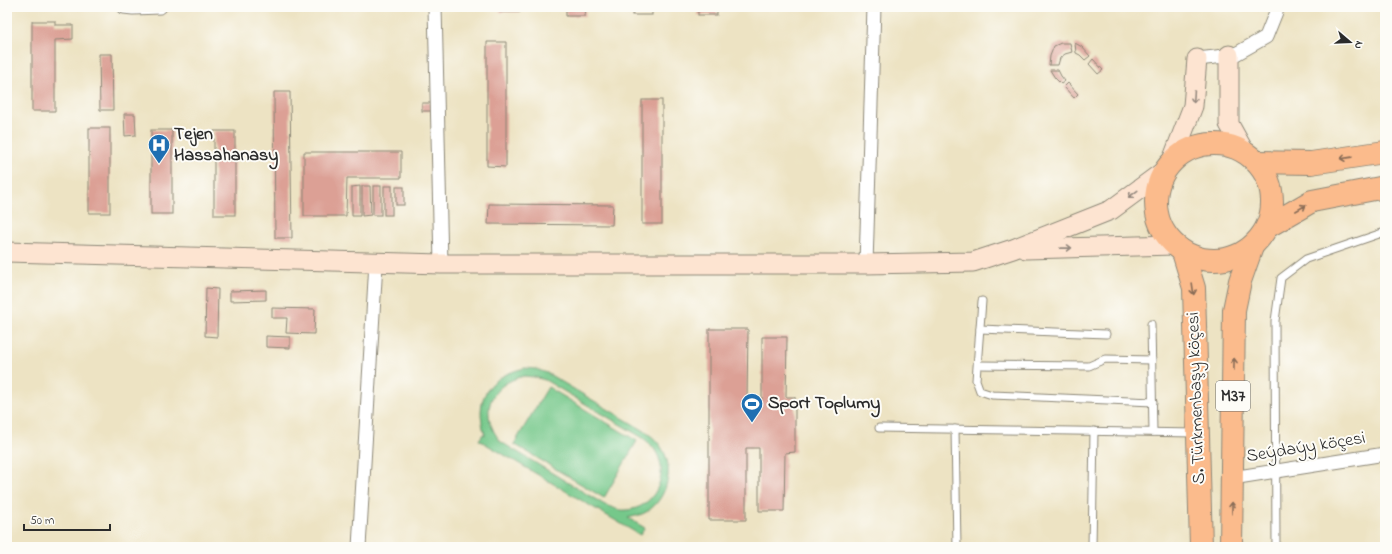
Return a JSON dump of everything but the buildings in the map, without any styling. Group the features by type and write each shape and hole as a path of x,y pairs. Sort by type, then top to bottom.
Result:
{"highway":[{"path":"1209,143 1227,144 1250,157 1267,177 1272,193 1272,210 1267,227 1260,238 1252,247 1236,256 1218,260 1200,259 1178,248 1159,223 1158,216 1156,196 1168,167 1176,157 1192,148 1209,143"},
{"path":"1250,157 1311,163 1385,152"},
{"path":"1267,227 1312,201 1385,187"},
{"name":"S. Türkmenbaşy köçesi","path":"1231,547 1234,310 1240,281 1252,247"},
{"name":"S. Türkmenbaşy köçesi","path":"1178,248 1194,288 1201,547"}],"street":[{"path":"124,7 160,7"},
{"path":"435,7 441,264"},
{"path":"866,264 874,7"},
{"path":"7,252 376,264 866,264 973,262 1013,249 1112,210 1168,167 1194,106 1197,58 1234,55 1266,37 1278,7"},
{"path":"1229,55 1229,124 1250,157"},
{"path":"1013,249 1178,248"},
{"path":"359,547 376,264"},
{"name":"Seýdaýy köçesi","path":"1232,478 1385,454"}],"lane":[{"path":"1276,547 1275,321 1280,278 1306,259 1385,232"},
{"path":"982,300 976,380 980,391 992,395 1153,402"},
{"path":"1151,324 1153,432"},
{"path":"980,329 1106,334"},
{"path":"978,364 1089,366 1105,359 1152,360"},
{"path":"880,428 1198,433"},
{"path":"955,429 957,547"},
{"path":"1092,547 1094,431"}],"green space":[{"path":"525,368 536,369 547,373 643,430 653,437 659,444 668,463 667,481 665,490 655,505 646,512 628,518 645,528 640,535 479,440 483,434 485,435 481,410 487,391 493,383 512,372","holes":["524,376 545,380 643,438 650,444 655,450 660,461 661,471 657,489 644,504 636,508 626,510 605,505 501,442 490,421 489,411 495,393 502,386 512,380"]},
{"path":"548,387 637,441 604,498 514,444"}],"place":[{"name":"Tejen Hassahanasy","path":"159,164"},
{"name":"Sport Toplumy","path":"752,424"}]}
